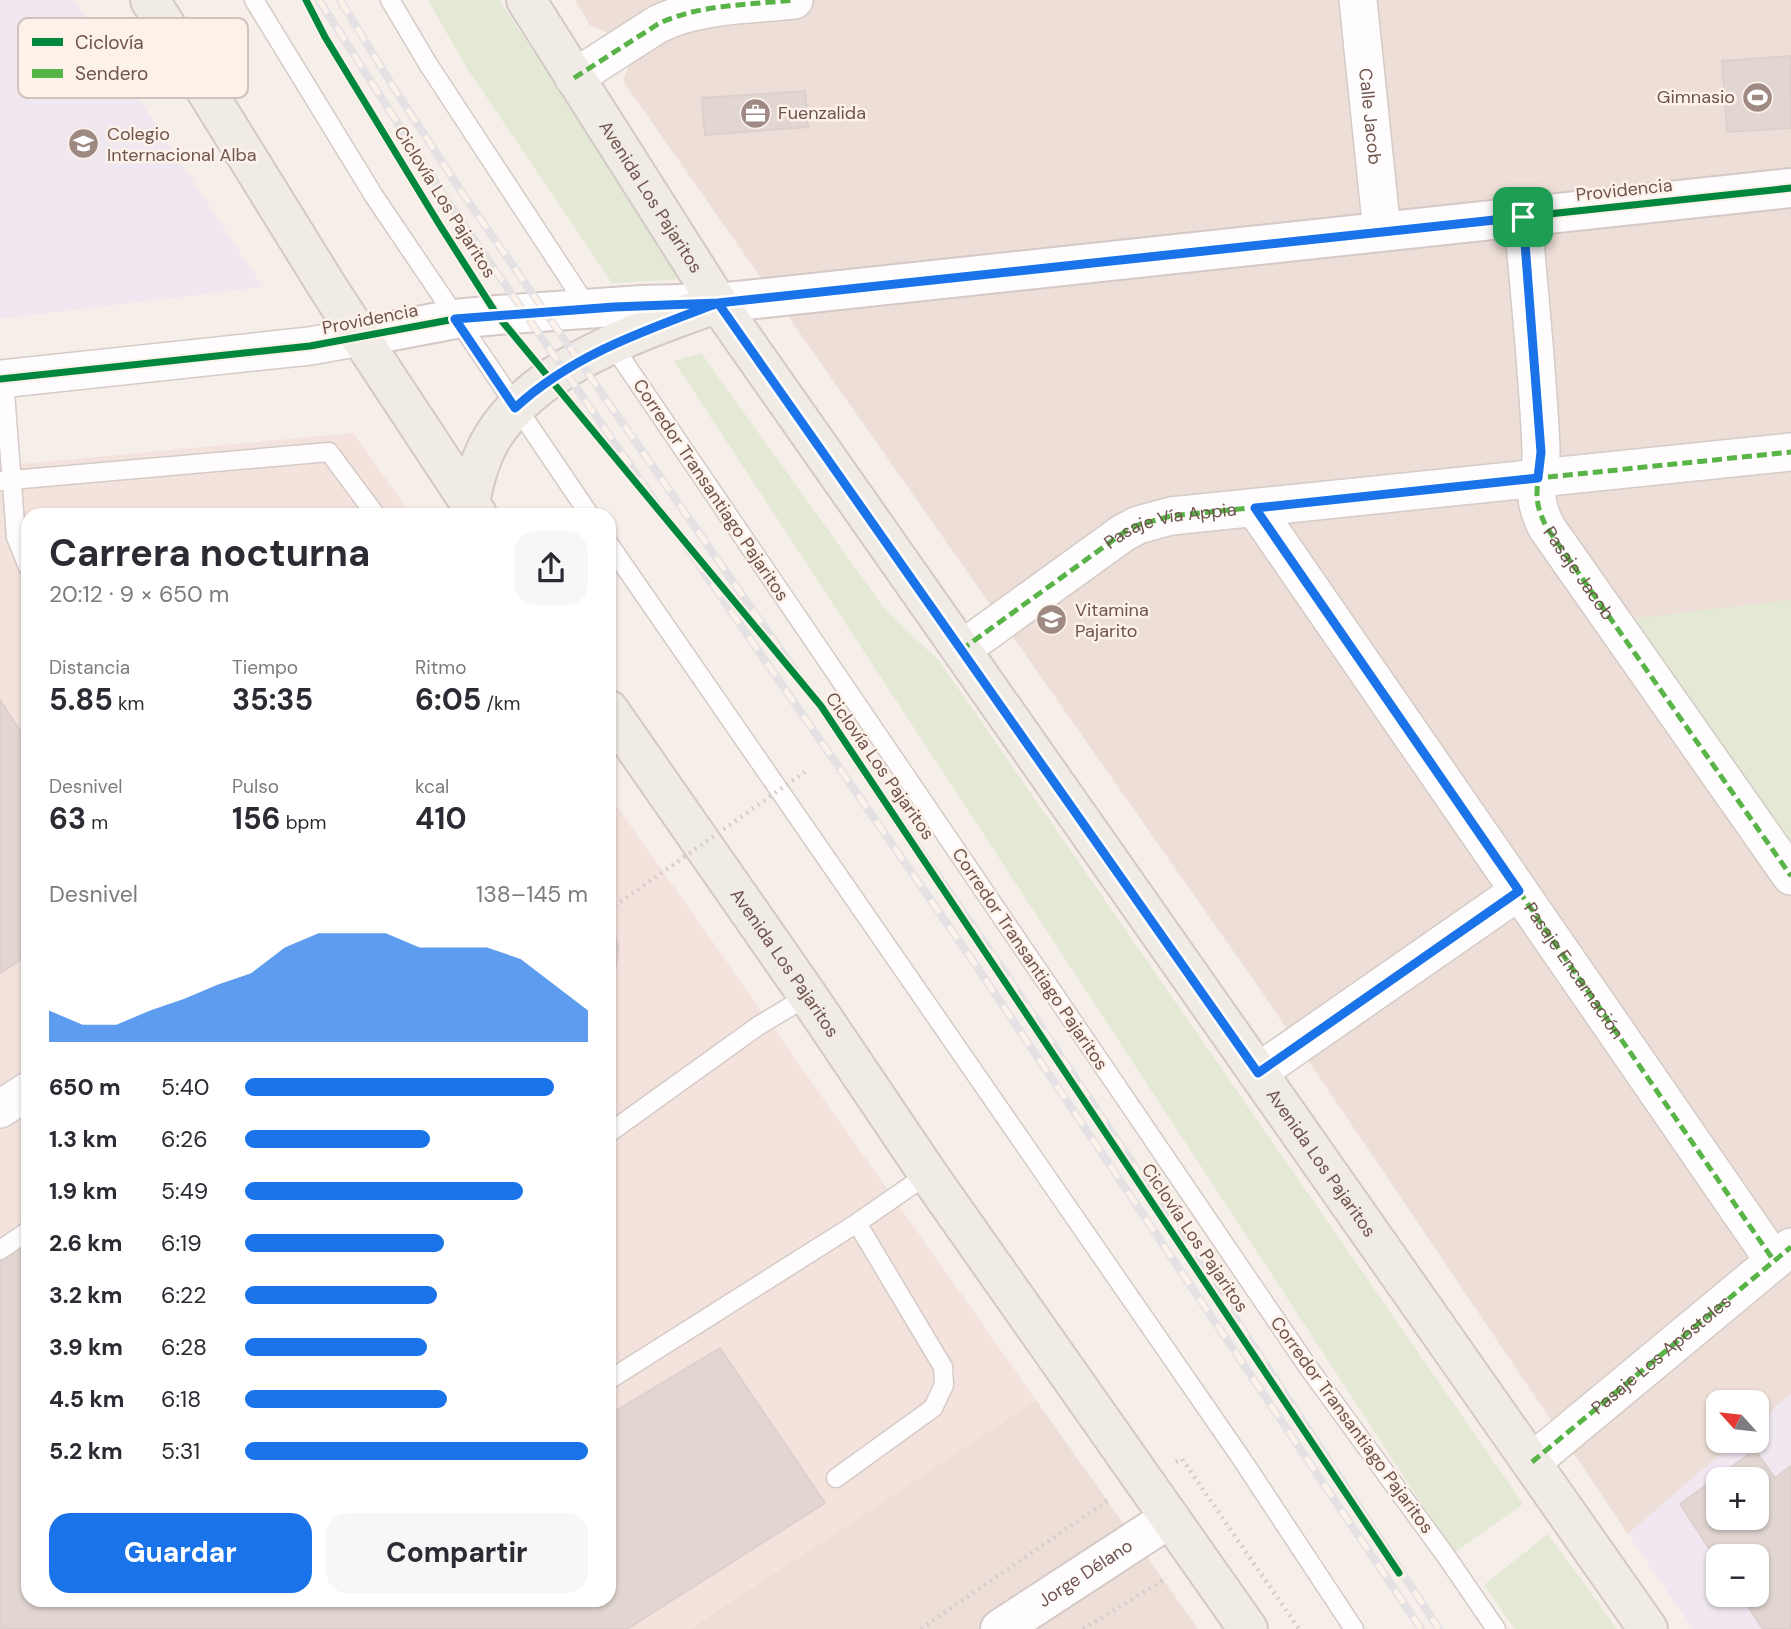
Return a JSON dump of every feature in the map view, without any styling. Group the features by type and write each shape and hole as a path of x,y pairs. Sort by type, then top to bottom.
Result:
{"main road":[{"path":"150,0 161,18"},
{"name":"Avenida Los Pajaritos","path":"526,0 718,303 1648,1629"},
{"path":"211,98 360,337 473,508"},
{"path":"474,508 477,474 485,451 515,408 549,380 612,344 718,303"},
{"name":"Avenida Los Pajaritos","path":"616,723 808,996 928,1174 1248,1629"}],"street":[{"path":"574,78 671,17 700,10 794,0"},
{"name":"Calle Jacob","path":"1357,0 1382,232"},
{"name":"Providencia","path":"2,379 310,346 455,319 718,303 1791,188"},
{"name":"Pasaje Jacob","path":"1523,217 1541,452 1536,497 1539,513 1791,876"},
{"name":"Pasaje Vía Appia","path":"961,650 1122,533 1138,525 1171,516 1791,452"},
{"name":"Pasaje Encarnación","path":"1255,508 1519,891 1783,1254"},
{"path":"1258,1073 1519,891"},
{"path":"0,1109 21,1096"},
{"name":"Pasaje Los Apóstoles","path":"1532,1462 1783,1254"},
{"name":"Jorge Délano","path":"1000,1629 1170,1518"}],"lane":[{"path":"254,0 374,196 585,508"},
{"name":"Corredor Transantiago Pajaritos","path":"390,0 428,64 612,344 1300,1356 1496,1629"},
{"path":"2,379 5,480 21,550"},
{"path":"5,480 329,452 371,508"},
{"path":"616,554 1241,1458 1354,1629"},
{"path":"616,1128 758,1026 808,996"},
{"path":"616,1376 857,1223 928,1174"},
{"path":"835,1478 933,1408 944,1385 943,1367 857,1223"},
{"path":"0,1250 21,1236"}],"path":[{"path":"616,905 805,772"},
{"path":"921,1629 1116,1495"},
{"path":"1083,1629 1174,1574"}],"shaded area":[{"name":"Colegio Internacional Alba","path":"0,0 74,0 86,18 18,18 18,98 139,98 263,287 0,319"},
{"path":"575,0 1791,0 1791,1394 1769,1413 1769,1390 1706,1390 1706,1453 1722,1453 1628,1534 1262,992 623,81 628,68 607,33 590,25"},
{"path":"353,433 407,508 21,508 21,1607 616,1607 616,805 1036,1400 690,1629 0,1629 0,466"},
{"path":"1791,1394 1791,1629 1693,1629 1628,1534 1722,1453 1769,1453 1769,1413"},
{"path":"1036,1400 1198,1629 690,1629"}],"green space":[{"path":"428,0 499,0 686,279 612,283 465,65"},
{"path":"701,353 884,608 940,662 1523,1504 1454,1553 674,361"},
{"path":"1791,600 1791,854 1629,619"},
{"path":"1548,1534 1617,1629 1515,1629 1484,1585"}],"building":[{"name":"Gimnasio","path":"1790,56 1791,128 1727,132 1722,61"},
{"name":"Fuenzalida","path":"805,91 808,127 705,135 702,98"},
{"path":"0,700 21,732 21,960 0,973"},
{"path":"21,1247 21,1607 616,1607 616,1411 720,1348 825,1503 627,1629 0,1629 0,1261"},
{"path":"1751,1453 1757,1453 1767,1467 1731,1467"},
{"path":"1791,1466 1791,1629 1763,1629 1749,1607 1769,1607 1769,1544 1706,1544 1680,1504 1706,1485 1706,1530 1769,1530 1769,1470 1775,1478"}],"railway":[{"path":"319,0 448,202 977,967 1421,1629"},
{"path":"340,0 463,194 993,955 1439,1629"}],"marked path":[{"path":"574,78 658,24 674,17 724,6 794,0"},
{"path":"1523,217 1540,420 1541,461 1537,496 1541,516 1791,876"},
{"path":"961,650 1123,533 1138,525 1171,516 1791,452"},
{"path":"1255,508 1774,1261"},
{"path":"1257,1073 1519,891"},
{"path":"1532,1462 1791,1247"}],"cycle path":[{"name":"Ciclovía Los Pajaritos","path":"306,0 325,37 497,315 821,706 1399,1573"},
{"path":"0,379 310,346 455,319 614,307 718,303 1791,188"}],"place":[{"name":"Gimnasio","path":"1758,97"},
{"name":"Fuenzalida","path":"755,113"},
{"name":"Colegio Internacional Alba","path":"84,144"},
{"name":"Vitamina Pajarito","path":"1052,620"}],"route":[{"path":"1523,217 718,303 497,314 455,319 515,408 549,380 612,344 718,303 1258,1073 1519,891 1255,508 1538,478 1541,452 1523,217"}]}
